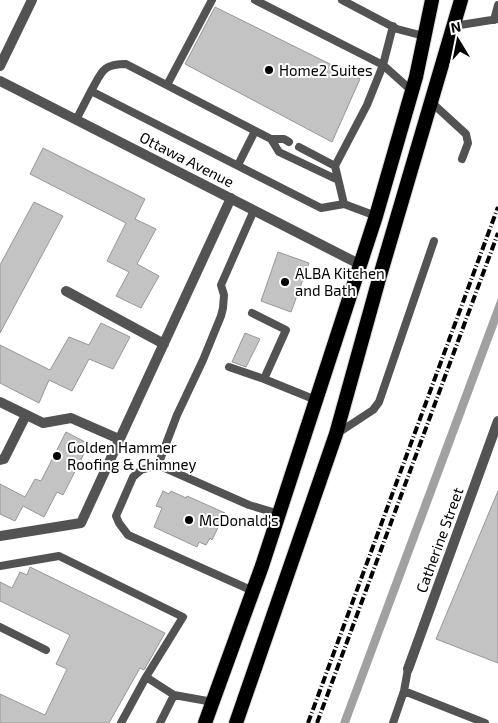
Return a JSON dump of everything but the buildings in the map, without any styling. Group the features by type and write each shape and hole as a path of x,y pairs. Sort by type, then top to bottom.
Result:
{"highway":[{"path":"205,723 253,591 361,265 412,91 432,0"},
{"path":"236,723 336,434 460,0"},
{"path":"446,54 460,0"}],"street":[{"path":"0,66 32,0"},
{"name":"Ottawa Avenue","path":"0,81 361,265"},
{"path":"0,536 81,523 231,198"},
{"path":"66,292 164,344"},
{"path":"0,402 44,423 71,418 119,439"},
{"path":"0,460 4,459 26,414"},
{"name":"Catherine Street","path":"408,669 498,421"}],"lane":[{"path":"167,85 212,0"},
{"path":"254,0 382,65 412,91"},
{"path":"270,8 274,0"},
{"path":"342,0 393,26 424,36"},
{"path":"454,26 496,20 498,5"},
{"path":"344,204 335,166 367,105 382,65 393,26"},
{"path":"76,120 104,69 113,64 126,64 270,138 284,139 289,142"},
{"path":"91,91 321,208 344,204 376,216"},
{"path":"431,102 466,134 468,143 462,159"},
{"path":"238,166 255,130"},
{"path":"270,138 279,152 338,180"},
{"path":"299,147 335,166"},
{"path":"158,465 177,415 221,316 223,308 222,286 254,210"},
{"path":"336,434 373,410 378,402 434,241"},
{"path":"252,313 286,330 264,379"},
{"path":"229,367 316,400"},
{"path":"253,591 128,535 116,516 132,477 141,470 158,465 249,505 279,514"},
{"path":"0,566 59,556 183,617 146,677 121,723"},
{"path":"0,627 46,650"},
{"path":"393,723 404,691 408,669"},
{"path":"146,677 174,695 213,702"},
{"path":"404,691 485,723"},
{"path":"160,723 174,695"}],"shaded area":[{"path":"498,298 498,323 349,723 340,723"}],"railway":[{"path":"308,723 498,207"},
{"path":"317,723 498,233"}],"place":[{"name":"Home2 Suites","path":"269,70"},
{"name":"ALBA Kitchen and Bath","path":"285,282"},
{"name":"Golden Hammer Roofing & Chimney","path":"57,456"},
{"name":"McDonald's","path":"189,520"}]}
